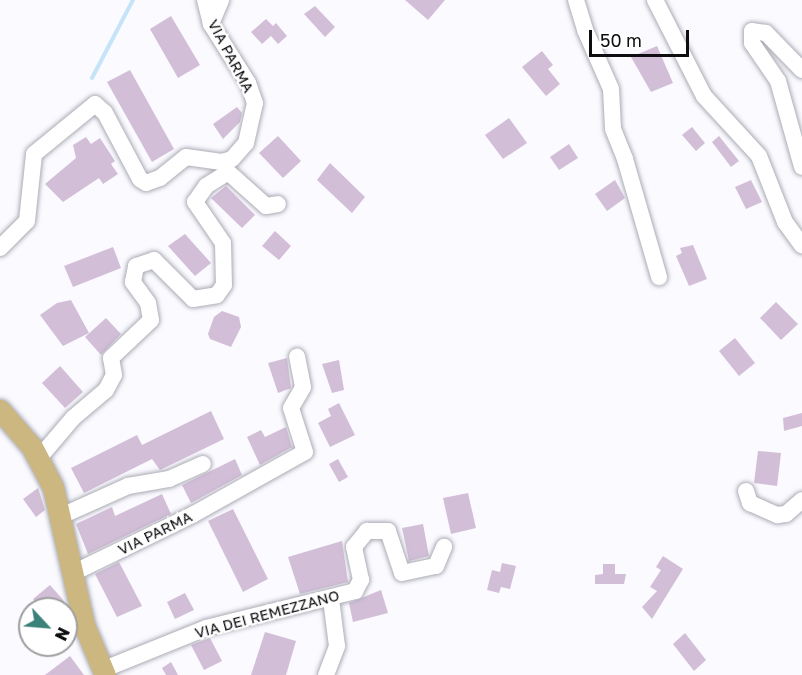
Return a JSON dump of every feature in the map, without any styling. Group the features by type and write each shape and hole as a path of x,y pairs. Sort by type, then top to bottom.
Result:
{"main road":[{"path":"0,411 39,458 53,487 84,625 104,673"}],"street":[{"name":"VIA PARMA","path":"0,248 27,221 31,207 30,173 34,154 95,104 105,113 140,179 146,183 160,178 186,157 222,162 232,159 246,142 255,103 248,83 211,24 205,0"},
{"path":"211,24 221,0"},
{"path":"576,0 585,30 611,89 613,129 625,159 659,277"},
{"path":"655,0 704,96 759,156 786,222 802,245"},
{"path":"802,70 761,29 753,31 752,43 778,81 802,167"},
{"path":"39,458 73,418 106,390 114,375 111,358 151,320 148,303 133,282 136,266 154,260 193,299 217,295 224,285 223,243 195,202 206,186 228,172 266,206 278,204"},
{"name":"VIA PARMA","path":"71,574 194,514 305,452 291,408 303,387 297,357"},
{"path":"59,517 128,486 169,478 203,464"},
{"path":"746,491 750,503 777,515 786,513 802,500"},
{"name":"VIA DEI REMEZZANO","path":"104,673 206,628 332,599 359,587 354,547 367,531 388,531 402,573 436,566 444,547"},
{"path":"326,675 337,646 332,599"}],"building":[{"path":"405,0 445,0 428,20"},
{"path":"315,6 335,27 325,37 304,14"},
{"path":"171,16 200,65 178,78 150,29"},
{"path":"266,19 273,26 276,23 287,36 278,44 271,36 262,44 251,32"},
{"path":"657,46 673,83 651,92 631,57"},
{"path":"542,51 553,65 548,69 560,84 546,96 522,67"},
{"path":"130,70 174,149 152,162 107,82"},
{"path":"237,107 242,113 240,122 223,139 213,124"},
{"path":"509,118 527,143 503,159 485,135"},
{"path":"692,127 705,143 696,151 682,135"},
{"path":"278,136 301,161 283,178 259,153"},
{"path":"719,136 739,161 731,167 712,142"},
{"path":"86,137 91,144 100,138 115,161 111,164 118,174 103,184 99,178 63,202 45,184 76,158 73,145"},
{"path":"569,144 578,158 559,170 550,157"},
{"path":"330,163 365,197 352,213 317,180"},
{"path":"615,180 625,198 607,211 595,194"},
{"path":"751,180 762,202 746,209 735,187"},
{"path":"226,186 255,215 242,228 211,198"},
{"path":"275,231 291,246 279,260 262,246"},
{"path":"185,234 211,263 195,276 168,246"},
{"path":"693,245 707,279 689,286 676,256 682,253 680,248"},
{"path":"113,247 121,268 73,287 64,266"},
{"path":"71,300 89,333 63,346 40,315 57,303"},
{"path":"776,302 798,324 781,340 760,318"},
{"path":"222,311 239,317 241,327 231,347 210,339 208,334 214,317"},
{"path":"106,318 121,334 101,355 85,337"},
{"path":"735,338 755,363 739,376 719,351"},
{"path":"287,358 291,388 278,393 268,363"},
{"path":"339,360 344,390 332,393 322,364"},
{"path":"60,366 83,392 65,408 42,383"},
{"path":"339,403 355,435 330,447 318,423 331,416 328,409"},
{"path":"211,411 224,439 160,470 152,459 84,493 71,468 137,435 142,445"},
{"path":"802,413 802,426 784,431 783,418"},
{"path":"286,427 292,447 260,465 247,437 261,430 265,437"},
{"path":"758,451 781,453 777,486 754,483"},
{"path":"235,459 242,475 191,503 182,485"},
{"path":"338,459 348,477 339,482 329,464"},
{"path":"38,488 45,510 36,517 23,499"},
{"path":"468,493 476,528 451,534 443,498"},
{"path":"162,494 171,514 88,554 76,524 112,507 115,516"},
{"path":"233,509 268,579 243,592 208,521"},
{"path":"423,524 429,556 409,561 402,528"},
{"path":"342,541 348,582 300,594 288,557"},
{"path":"663,556 683,569 652,619 642,607 657,591 650,587 661,570 656,567"},
{"path":"119,562 142,606 117,617 95,574"},
{"path":"502,563 516,566 510,589 501,587 499,593 487,590 492,570 500,572"},
{"path":"603,564 615,564 615,574 626,574 624,584 595,584 595,575 603,574"},
{"path":"50,585 61,597 35,597"},
{"path":"381,590 388,613 353,622 349,603"},
{"path":"185,593 194,610 175,619 167,602"},
{"path":"265,632 296,641 286,675 251,675"},
{"path":"685,633 706,660 694,671 673,644"},
{"path":"210,638 222,661 204,670 191,645"},
{"path":"71,657 84,675 45,675"},
{"path":"171,662 178,675 166,675 162,668"}],"waterway":[{"path":"92,78 133,0"}]}
